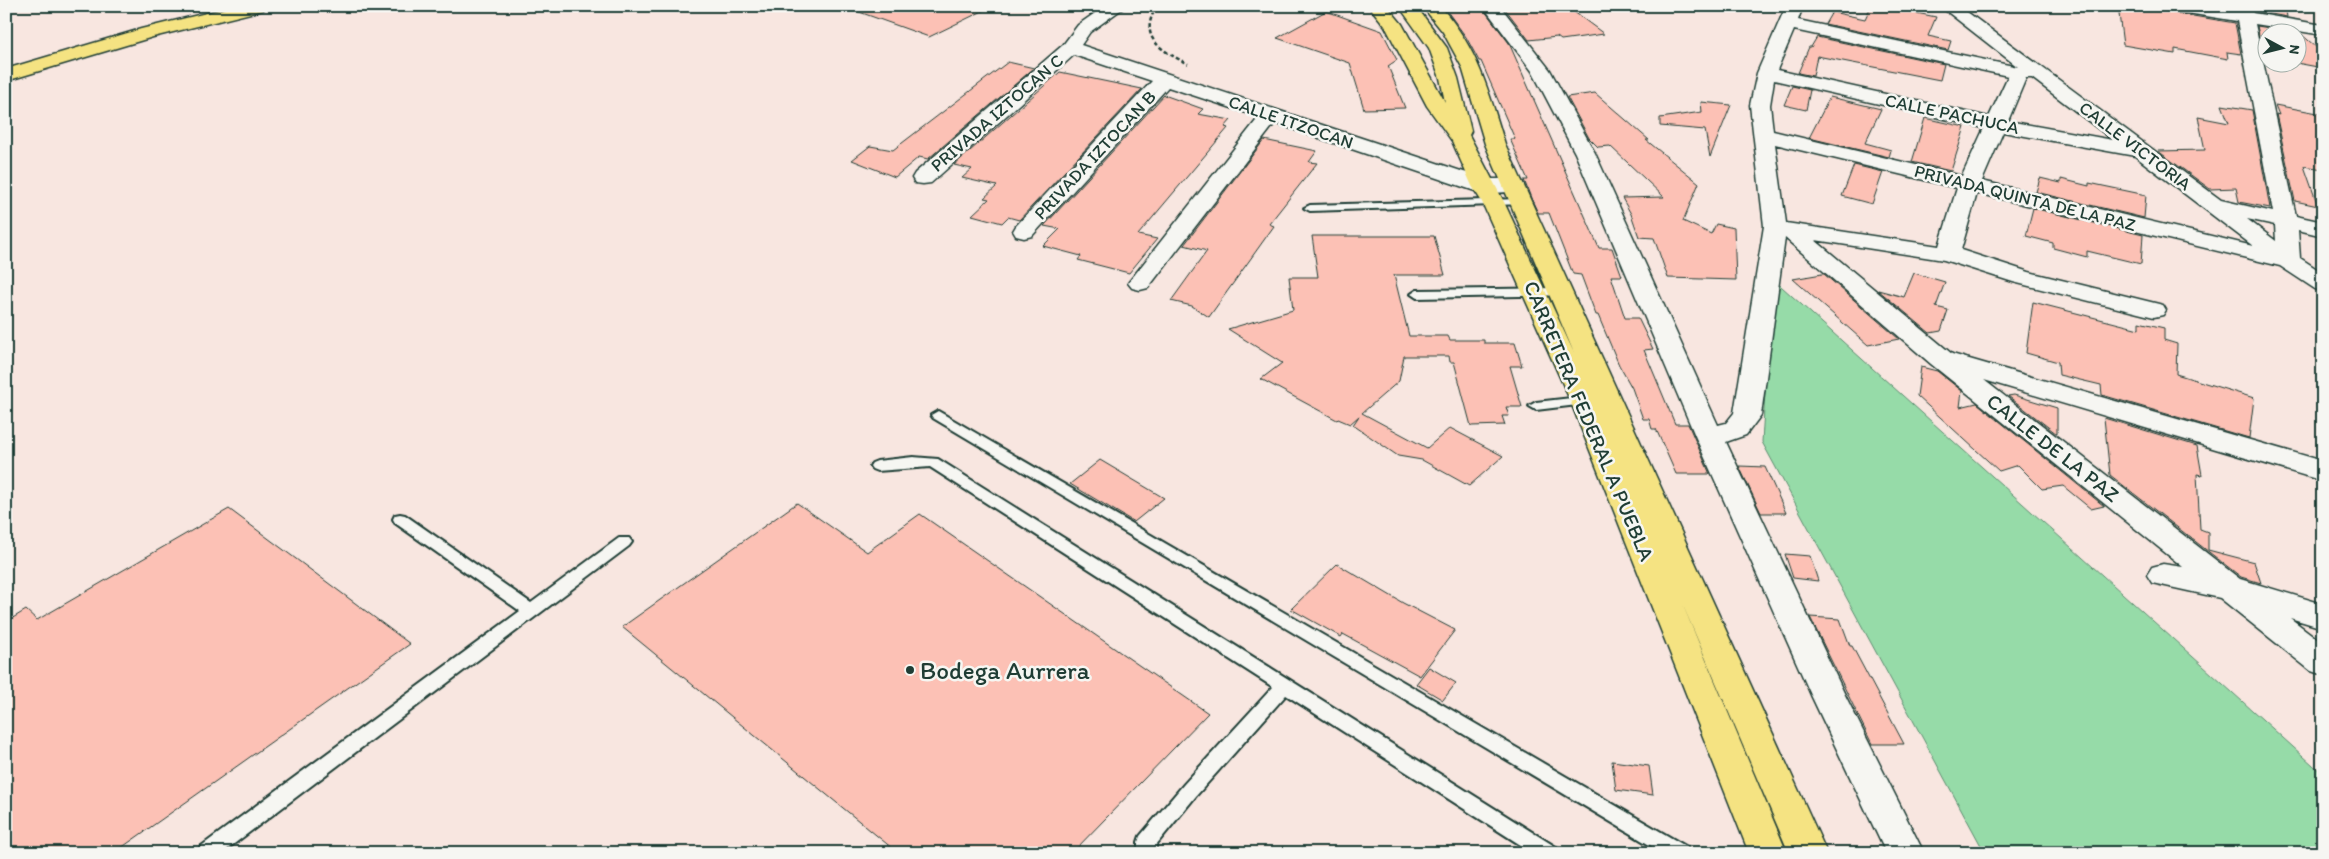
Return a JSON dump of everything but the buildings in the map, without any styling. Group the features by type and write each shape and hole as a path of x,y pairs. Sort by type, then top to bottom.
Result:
{"main road":[{"path":"6,75 68,51 223,6"},
{"path":"6,66 257,6"},
{"name":"CARRETERA FEDERAL A PUEBLA","path":"1377,6 1392,24 1437,106 1503,194 1595,400 1808,853"},
{"path":"1407,6 1438,48 1450,78 1462,140"},
{"name":"CARRETERA FEDERAL A PUEBLA","path":"1430,6 1450,30 1471,67 1495,144 1503,194"},
{"name":"CARRETERA FEDERAL A PUEBLA","path":"1595,400 1768,853"}],"street":[{"name":"PRIVADA IZTOCAN C","path":"923,178 1071,48 1074,40 1084,29 1118,6"},
{"path":"1490,6 1542,70 1585,153 1710,438 1828,695 1904,853"},
{"path":"2175,6 2245,12 2323,30"},
{"name":"CALLE VICTORIA","path":"1947,7 2028,72 2140,151 2288,261 2323,284"},
{"path":"2245,12 2286,221 2288,261"},
{"path":"1710,438 1736,429 1747,415 1782,227 1763,134 1760,105 1766,73 1791,15 2028,72 1996,125 1970,185 1948,254"},
{"name":"CALLE ITZOCAN","path":"1071,48 1212,94 1503,194"},
{"name":"CALLE PACHUCA","path":"1766,73 1996,125 2140,151"},
{"name":"PRIVADA IZTOCAN B","path":"1024,231 1165,79"},
{"path":"1140,282 1271,115"},
{"name":"PRIVADA QUINTA DE LA PAZ","path":"1763,134 2288,261"},
{"path":"2212,205 2323,229"},
{"path":"1782,227 1948,254 2021,277 2154,310"},
{"name":"CALLE DE LA PAZ","path":"1782,227 1940,358 2323,662"},
{"path":"1940,358 2323,471"},
{"path":"2163,575 2231,588 2323,616"}],"lane":[{"path":"1310,208 1503,194"},
{"path":"1417,294 1547,292"},
{"path":"1536,406 1595,400"},
{"path":"938,415 1680,853"},
{"path":"877,466 932,462 1549,853"},
{"path":"400,519 531,611"},
{"path":"207,853 624,542"},
{"path":"1147,853 1147,842 1190,790 1284,686"}],"path":[{"path":"1157,6 1148,22 1152,40 1165,51 1202,70 1212,94"}],"green space":[{"path":"1772,278 2323,774 2323,853 1985,853 1762,442"}],"place":[{"name":"Bodega Aurrera","path":"910,670"}]}
